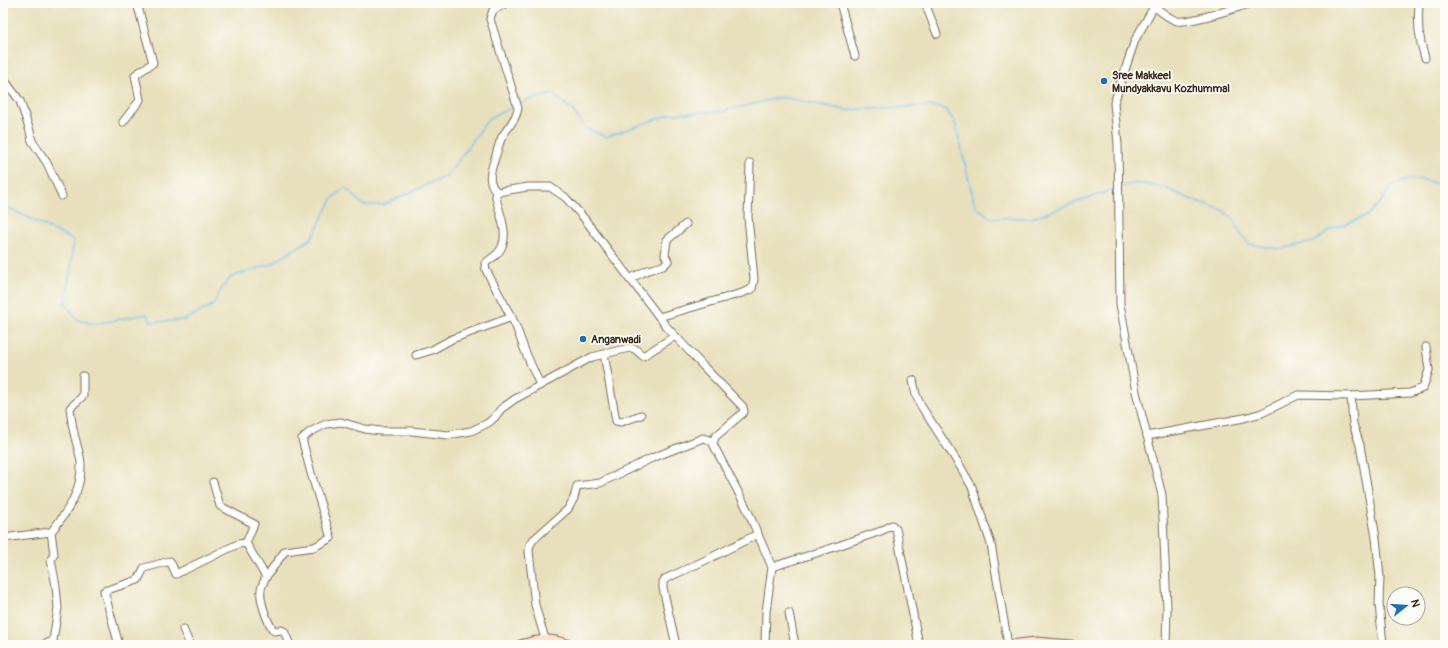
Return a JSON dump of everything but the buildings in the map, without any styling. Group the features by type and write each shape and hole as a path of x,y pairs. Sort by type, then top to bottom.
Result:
{"main road":[{"path":"520,645 545,639 570,645"},
{"path":"1009,645 1036,642 1071,645"}],"street":[{"path":"123,122 140,100 135,75 153,63 137,3"},
{"path":"507,3 493,10 490,19 517,105 514,119 501,139 490,171 491,183 495,190 505,236 497,254 485,264 486,270 512,317 540,385"},
{"path":"840,3 855,56"},
{"path":"925,3 937,34"},
{"path":"1166,645 1167,608 1162,495 1136,392 1120,304 1118,144 1114,103 1135,40 1155,5 1167,17 1179,22 1253,3"},
{"path":"1419,3 1417,19 1425,58"},
{"path":"3,78 20,101 32,141 47,163 62,196"},
{"path":"659,317 742,294 752,289 754,279 748,217 750,163"},
{"path":"495,190 497,192 501,192 528,188 550,187 565,197 583,217 659,317 675,336 743,407 744,412 715,437 713,441"},
{"path":"629,279 648,270 663,266 668,261 665,255 668,240 686,224"},
{"path":"416,355 432,350 452,340 512,317"},
{"path":"290,645 284,631 274,631 268,623 263,608 261,590 266,577 285,551 314,547 331,538 318,500 302,439 310,432 326,424 341,422 365,429 380,431 412,431 448,435 472,431 488,423 501,409 515,399 592,357 630,348 635,349 643,356 675,336"},
{"path":"1147,436 1244,418 1262,413 1298,395 1351,396 1410,393 1423,388 1429,370 1426,347"},
{"path":"604,354 616,421 620,422 641,415"},
{"path":"3,538 51,532 65,514 76,495 80,481 81,462 70,408 83,396 84,376"},
{"path":"913,380 916,395 921,406 972,487 991,544 1009,645"},
{"path":"1351,396 1353,424 1360,445 1376,538 1380,577 1379,604 1383,645"},
{"path":"545,639 534,605 529,551 530,545 533,540 568,510 574,498 577,486 600,483 652,458 703,438 713,441"},
{"path":"713,441 772,566 766,612 765,645"},
{"path":"213,482 220,506 254,524 246,543"},
{"path":"772,566 881,532 892,525 896,529 919,645"},
{"path":"43,645 53,641 58,608 51,560 54,554 51,532"},
{"path":"676,645 663,588 665,578 708,559 758,534"},
{"path":"246,543 266,577"},
{"path":"119,645 104,591 138,580 144,568 170,560 176,574 238,544 246,543"},
{"path":"789,613 795,645"},
{"path":"183,628 190,645"}],"waterway":[{"path":"519,104 528,100 553,94 572,110 586,128 606,137 671,114 724,111 781,97 846,110 930,106 945,109 955,122 975,206 991,218 1032,218 1117,188"},
{"path":"3,205 73,240 71,268 65,303 78,320 95,324 146,314 152,322 184,320 213,305 222,288 231,277 272,264 312,238 332,199 345,187 363,205 383,205 448,175 489,118 516,106"},
{"path":"1121,187 1135,183 1163,187 1190,199 1223,210 1233,219 1240,233 1249,244 1279,249 1313,242 1332,229 1367,216 1380,203 1393,185 1409,179 1424,180 1442,185 1445,184"}],"place":[{"name":"Sree Makkeel Mundyakkavu Kozhummal","path":"1104,81"},
{"name":"Anganwadi","path":"583,339"}]}
